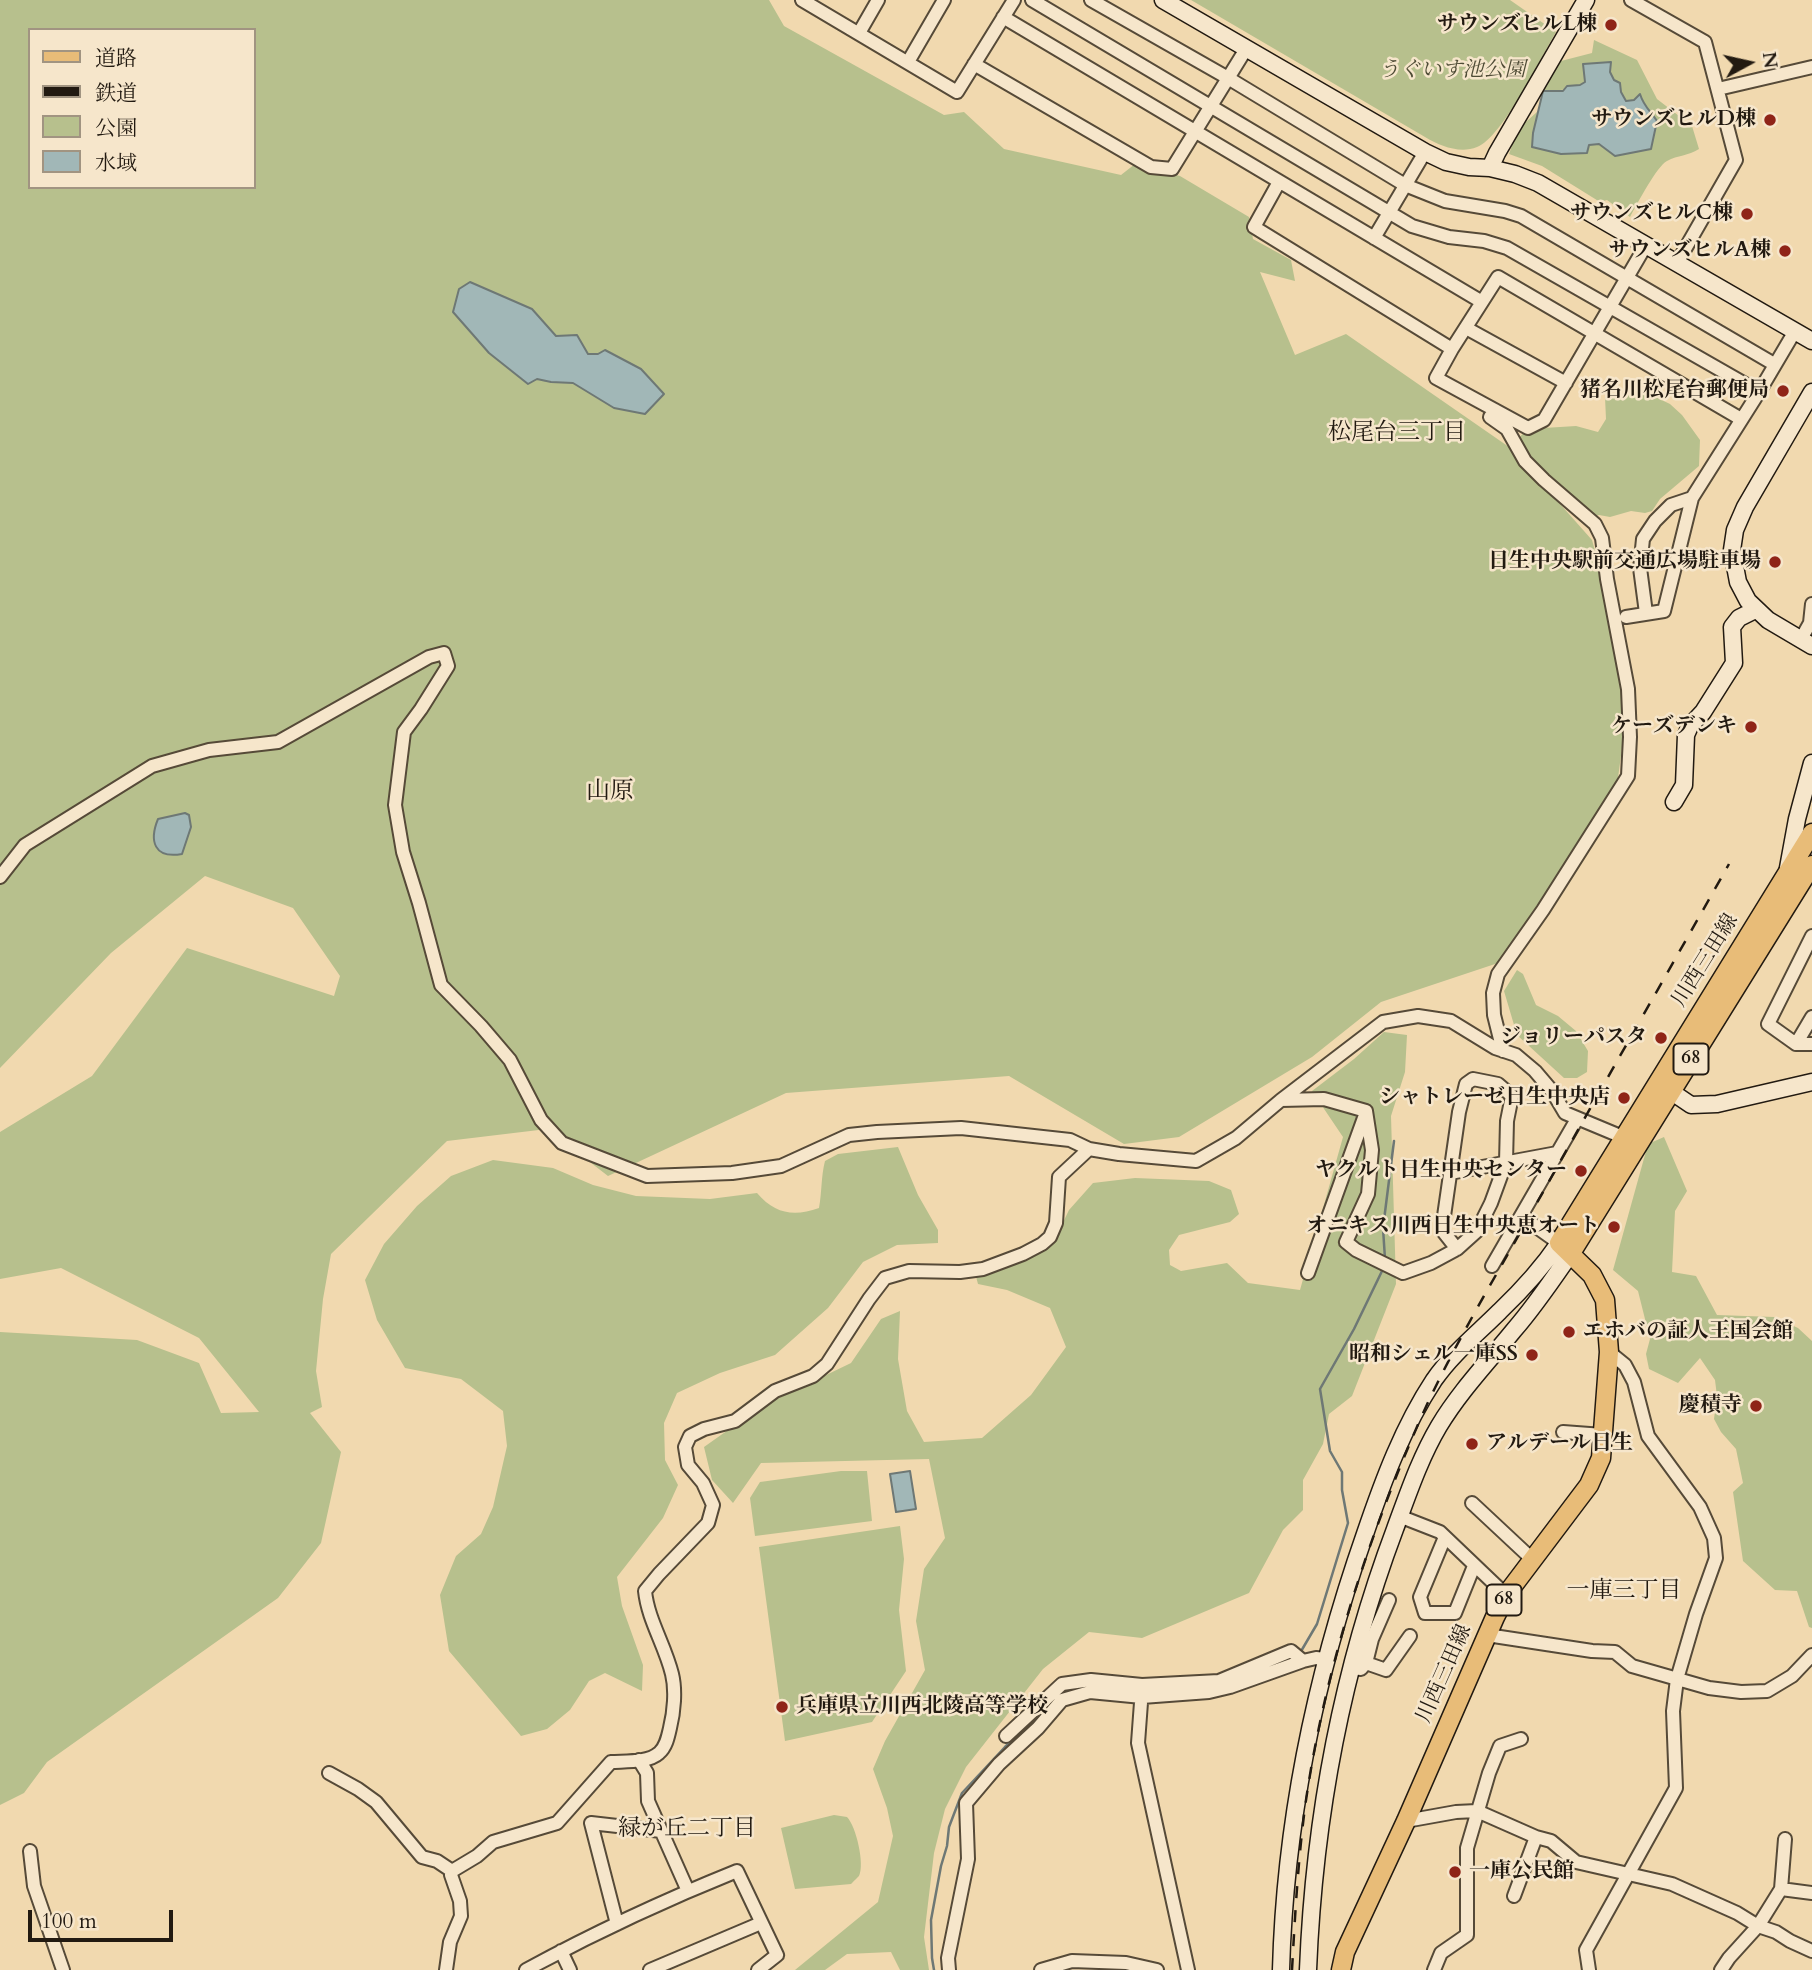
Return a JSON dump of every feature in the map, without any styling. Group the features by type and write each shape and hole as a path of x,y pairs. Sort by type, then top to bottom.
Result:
{"main road":[{"name":"川西三田線","path":"1341,1970 1345,1952 1506,1595 1589,1485 1601,1458 1609,1352 1605,1300 1592,1275 1565,1248 1804,872 1812,833"}],"street":[{"path":"859,33 878,0"},
{"path":"908,62 944,0"},
{"path":"809,2 957,92 1014,0"},
{"path":"1032,0 1412,226 1449,237 1484,241 1507,248 1759,392"},
{"path":"1091,0 1228,78 1405,185 1445,201 1521,216 1774,364"},
{"path":"1163,0 1425,152 1446,162 1490,168 1538,183 1812,341"},
{"path":"1490,168 1586,0"},
{"path":"1631,0 1706,42 1737,160 1677,263"},
{"path":"1003,17 1482,302"},
{"path":"974,64 1151,167 1172,169 1246,49"},
{"path":"1718,89 1812,67"},
{"path":"1374,238 1425,152"},
{"path":"1279,181 1254,227 1452,349"},
{"path":"1646,245 1626,279 1610,307 1595,333 1566,383 1544,420 1528,428 1436,378 1498,277 1595,333 1741,419"},
{"path":"1466,328 1566,383"},
{"path":"1626,617 1664,611 1692,498 1795,331"},
{"path":"1812,392 1745,507 1735,530 1732,550 1742,592 1755,610 1808,642 1812,604"},
{"path":"1495,410 1490,417 1507,429 1525,461 1595,524 1602,538 1606,579 1628,689 1630,737 1628,776 1543,910 1498,974 1493,993 1494,1014 1503,1051"},
{"path":"1646,614 1640,568 1643,539 1655,521 1671,505 1692,498"},
{"path":"1674,802 1684,785 1686,735 1734,663 1734,621 1755,610"},
{"path":"0,877 25,845 152,766 209,750 278,742 429,657 444,653 448,666 404,732 395,805 402,852 441,985 510,1060 541,1120 562,1143 647,1176 732,1173 781,1166 849,1135 961,1128 1070,1140 1089,1149 1119,1154 1196,1161 1236,1138 1383,1021 1419,1016 1451,1021 1495,1048 1516,1055 1535,1071 1552,1091 1565,1113 1630,1143"},
{"path":"1804,872 1797,819 1812,763"},
{"path":"1812,936 1768,1024 1796,1044 1812,1044"},
{"path":"1796,1044 1812,1017"},
{"path":"1366,1111 1372,1150 1368,1194 1346,1242 1356,1250 1403,1273 1431,1263 1457,1249 1477,1231 1506,1162 1507,1121 1512,1096 1498,1084 1473,1079 1466,1084 1459,1112 1442,1230 1457,1249"},
{"path":"1665,1087 1691,1105 1717,1104 1812,1082"},
{"path":"1281,1100 1324,1098 1366,1111"},
{"path":"1308,1273 1366,1111"},
{"path":"1492,1266 1577,1119"},
{"path":"452,1871 477,1856 493,1842 557,1823 611,1762 639,1760 659,1753 665,1745 672,1720 672,1674 647,1610 645,1591 708,1523 713,1505 703,1483 688,1465 685,1447 690,1436 704,1429 735,1421 775,1391 813,1376 827,1364 885,1278 909,1271 960,1272 984,1269 1042,1244 1050,1237 1056,1223 1059,1177 1089,1149"},
{"path":"1450,1173 1557,1153"},
{"path":"1521,1216 1565,1248"},
{"path":"1281,1970 1284,1904 1297,1798 1313,1714 1342,1602 1387,1476 1413,1417 1443,1368 1456,1352 1565,1248"},
{"path":"1308,1970 1319,1834 1336,1729 1358,1665 1381,1566 1420,1462 1438,1427 1473,1377 1514,1331 1565,1248"},
{"path":"1499,1312 1512,1316 1514,1331"},
{"path":"1589,1970 1586,1950 1676,1788 1673,1711 1677,1679 1716,1558 1714,1538 1700,1507 1648,1436 1634,1382 1625,1365 1609,1352"},
{"path":"1563,1432 1603,1435"},
{"path":"1472,1503 1533,1560"},
{"path":"1399,1517 1440,1532 1506,1595"},
{"path":"1445,1537 1420,1597 1425,1613 1455,1613 1474,1566"},
{"path":"1358,1665 1389,1600"},
{"path":"1487,1635 1615,1652 1632,1666 1709,1688 1741,1692 1767,1691 1792,1676 1812,1655"},
{"path":"949,1970 948,1958 968,1859 967,1803 999,1763 1038,1728 1062,1700 1090,1692 1209,1692 1316,1658 1386,1670 1410,1636"},
{"path":"1006,1736 1062,1684 1091,1680 1142,1691"},
{"path":"1142,1691 1138,1743 1188,1970"},
{"path":"1434,1970 1441,1953 1466,1935 1466,1848 1489,1773 1500,1746 1521,1739"},
{"path":"639,1760 648,1773 648,1801 688,1891"},
{"path":"328,1773 376,1802 422,1857 437,1861 452,1871"},
{"path":"1406,1821 1477,1811 1551,1841 1576,1862 1672,1884 1812,1951"},
{"path":"617,1924 591,1823 661,1831"},
{"path":"1514,1896 1536,1837"},
{"path":"1721,1970 1758,1927 1781,1889 1785,1839"},
{"path":"30,1851 34,1885 64,1970"},
{"path":"446,1970 450,1942 461,1916 452,1871"},
{"path":"526,1970 617,1924 737,1871 776,1955 758,1970"},
{"path":"1781,1889 1812,1893"},
{"path":"650,1970 761,1923"},
{"path":"561,1951 570,1970"},
{"path":"1041,1970 1072,1961 1126,1964 1157,1970"}],"green space":[{"path":"0,0 769,0 784,26 944,115 964,112 1004,149 1121,175 1135,164 1180,176 1249,217 1253,239 1291,260 1295,281 1260,272 1295,355 1346,334 1509,447 1528,429 1576,426 1598,432 1606,419 1605,397 1634,391 1649,394 1670,404 1682,415 1700,440 1699,466 1660,499 1652,511 1645,513 1631,511 1610,517 1599,515 1580,521 1529,469 1592,540 1631,680 1616,793 1510,959 1381,1002 1312,1057 1179,1137 1124,1144 1009,1076 786,1093 608,1176 547,1129 447,1141 331,1254 323,1299 316,1371 322,1407 310,1413 341,1452 321,1543 278,1598 47,1762 24,1793 0,1805 0,1332 137,1340 199,1363 221,1413 259,1412 199,1338 61,1268 0,1279 0,1132 92,1076 187,948 334,996 340,976 293,908 205,876 111,953 0,1068"},
{"name":"うぐいす池公園","path":"1191,0 1510,0 1556,32 1498,129 1477,147 1464,150 1431,140"},
{"path":"1594,40 1637,60 1657,99 1692,126 1699,149 1663,164 1630,217 1607,200 1600,202 1542,166 1509,154 1518,129 1537,112 1532,147 1561,154 1587,153 1588,145 1599,144 1607,149 1651,112 1644,106 1639,95 1634,100 1626,101 1620,83 1614,80 1610,72 1610,62 1583,69 1585,82 1575,87 1543,91 1561,61 1592,53"},
{"path":"1517,970 1523,974 1536,1005 1558,1016 1576,1031 1588,1051 1587,1072 1577,1078 1564,1078 1517,1035 1504,991"},
{"path":"1384,1032 1407,1035 1405,1072 1391,1116 1396,1284 1352,1396 1329,1414 1323,1444 1303,1480 1303,1510 1283,1530 1249,1593 1142,1638 1089,1632 1043,1669 966,1767 945,1809 934,1853 924,1937 929,1970 900,1970 891,1952 847,1954 825,1970 795,1970 878,1902 893,1836 887,1808 873,1769 885,1741 925,1670 916,1621 924,1569 945,1538 929,1459 761,1463 733,1503 712,1480 704,1447 762,1406 851,1363 881,1319 900,1311 898,1359 907,1411 924,1442 982,1438 1031,1395 1066,1347 1050,1308 1007,1290 978,1284 975,1273 1026,1261 1055,1239 1069,1210 1093,1183 1135,1178 1209,1181 1231,1190 1239,1214 1230,1222 1179,1235 1169,1250 1170,1265 1181,1271 1227,1263 1248,1283 1300,1290 1343,1137 1312,1091"},
{"path":"1664,1137 1687,1191 1675,1211 1672,1272 1696,1276 1717,1315 1774,1317 1798,1328 1812,1341 1812,1628 1809,1627 1797,1591 1775,1590 1743,1561 1733,1492 1743,1483 1736,1449 1714,1419 1717,1396 1715,1380 1700,1358 1678,1383 1649,1369 1646,1354 1650,1339 1638,1291 1613,1270 1648,1144"},
{"path":"898,1147 918,1195 938,1230 938,1243 897,1245 863,1262 828,1308 775,1355 720,1373 677,1393 664,1423 665,1460 678,1485 663,1518 617,1577 622,1606 643,1665 642,1691 605,1673 589,1681 570,1710 547,1729 521,1736 449,1651 440,1595 456,1556 481,1534 493,1507 507,1446 503,1411 461,1379 405,1368 377,1320 365,1280 384,1244 417,1206 451,1176 493,1160 553,1168 593,1185 636,1196 710,1199 757,1193 778,1209 793,1213 819,1208 825,1161 838,1154"},
{"path":"841,1471 867,1471 872,1521 755,1536 750,1498 760,1482"},
{"path":"900,1526 904,1559 899,1610 906,1671 872,1722 785,1741 759,1547"},
{"path":"834,1815 847,1817 854,1828 860,1854 859,1876 851,1884 795,1889 781,1828"}],"water":[{"path":"1611,62 1610,72 1614,80 1620,83 1626,101 1634,100 1640,94 1657,121 1651,149 1615,156 1599,144 1589,145 1587,153 1561,154 1532,147 1543,91 1563,91 1567,86 1585,82 1583,64"},
{"path":"470,282 532,309 556,336 577,335 588,354 598,354 605,350 641,369 664,394 645,414 614,408 573,383 537,379 528,384 489,353 453,312 459,289"},
{"path":"185,813 189,815 191,827 182,854 165,854 156,847 154,841 158,819"},
{"path":"910,1471 916,1509 896,1512 890,1474"}],"waterway":[{"path":"1385,1259 1383,1228 1394,1141"},
{"path":"1300,1653 1317,1624 1348,1523 1342,1490 1342,1472 1330,1451 1320,1389 1354,1329 1383,1269"},
{"path":"1061,1693 1081,1687"},
{"path":"934,1970 931,1920 949,1827 962,1793 1056,1698"}],"railway":[{"path":"1292,1970 1305,1807 1322,1712 1361,1572 1394,1481 1439,1380 1468,1325 1729,864"}],"place":[{"name":"サウンズヒルL棟","path":"1611,25"},
{"name":"サウンズヒルD棟","path":"1770,120"},
{"name":"サウンズヒルC棟","path":"1747,214"},
{"name":"サウンズヒルA棟","path":"1785,251"},
{"name":"猪名川松尾台郵便局","path":"1783,391"},
{"name":"日生中央駅前交通広場駐車場","path":"1775,562"},
{"name":"ケーズデンキ","path":"1751,727"},
{"name":"ジョリーパスタ","path":"1661,1038"},
{"name":"シャトレーゼ日生中央店","path":"1624,1098"},
{"name":"ヤクルト日生中央センター","path":"1581,1171"},
{"name":"オニキス川西日生中央恵オート","path":"1614,1227"},
{"name":"エホバの証人王国会館","path":"1569,1332"},
{"name":"昭和シェル一庫SS","path":"1532,1355"},
{"name":"慶積寺","path":"1756,1406"},
{"name":"アルデール日生","path":"1472,1444"},
{"name":"兵庫県立川西北陵高等学校","path":"782,1707"},
{"name":"一庫公民館","path":"1455,1872"}],"district":[{"name":"松尾台三丁目","path":"1397,434"},
{"name":"山原","path":"610,792"},
{"name":"一庫三丁目","path":"1624,1592"},
{"name":"緑が丘二丁目","path":"687,1830"}]}
